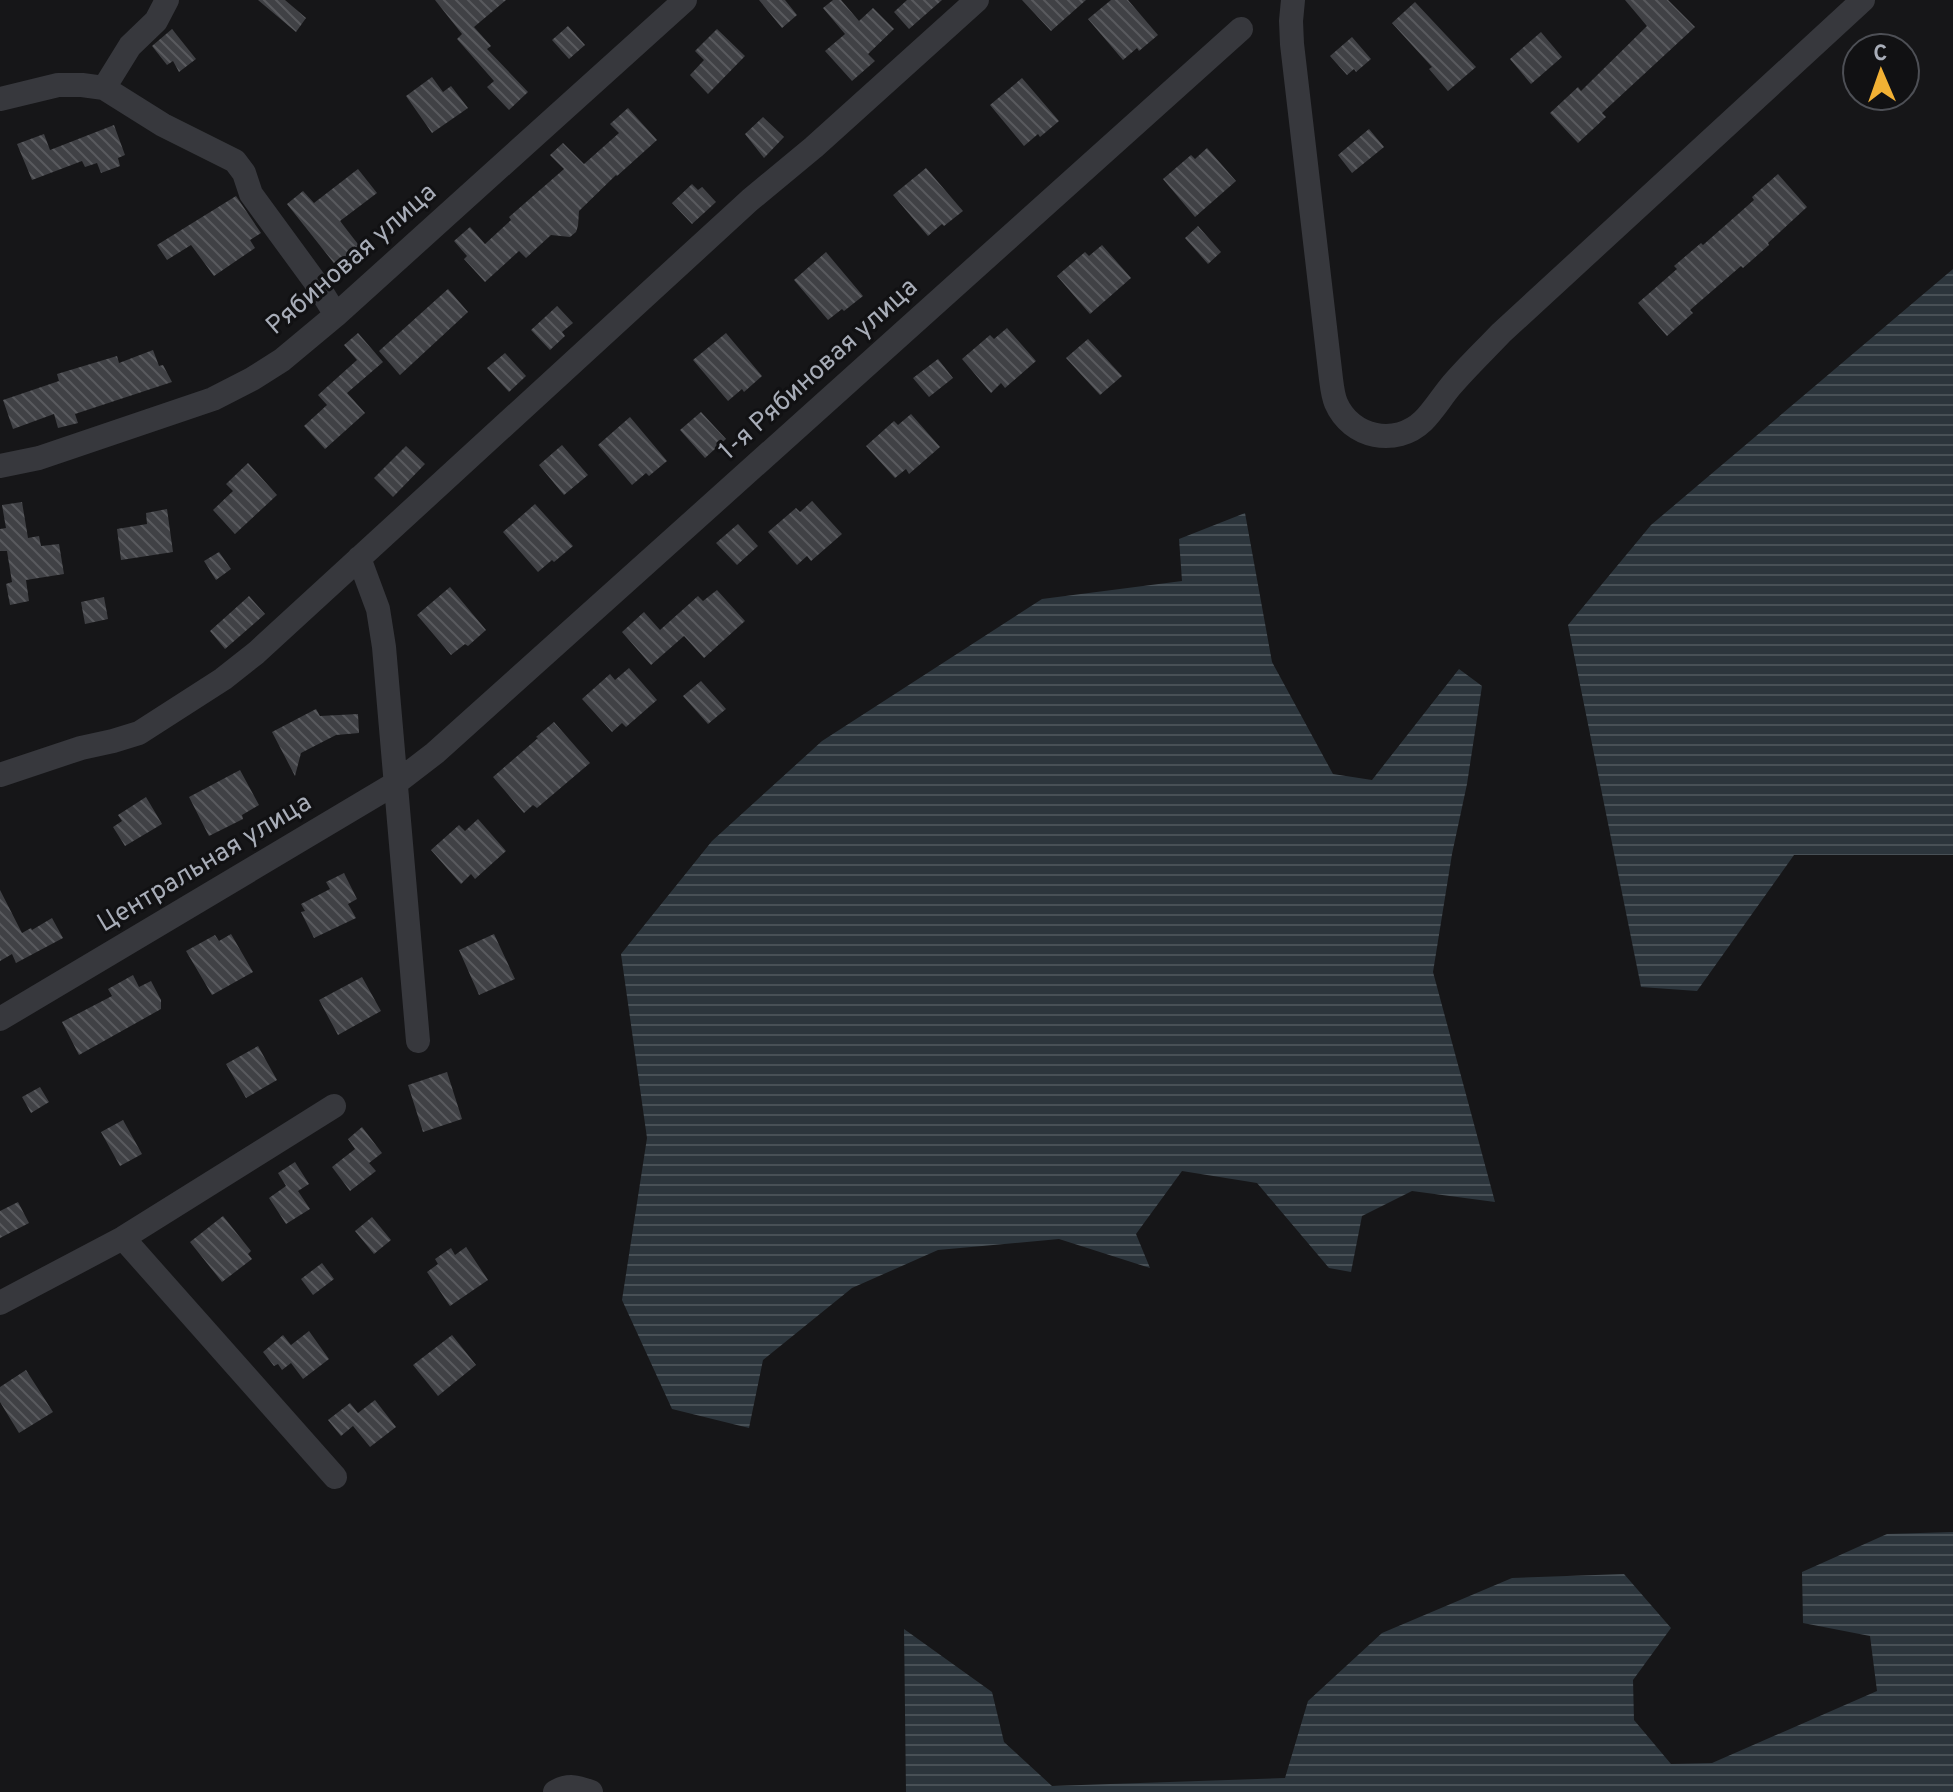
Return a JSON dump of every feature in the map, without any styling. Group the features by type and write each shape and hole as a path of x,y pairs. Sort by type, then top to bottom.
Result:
{"street":[{"path":"104,88 130,46 156,21 167,0"},
{"name":"Рябиновая улица","path":"0,466 39,458 213,399 282,360 336,315 685,0"},
{"path":"0,775 81,748 139,733 223,679 256,653 750,200 814,147 977,0"},
{"path":"1293,0 1292,44 1331,379 1336,403 1347,419 1369,435 1383,438 1409,430 1423,421 1460,375 1501,333 1863,0"},
{"name":"1-я Рябиновая улица","path":"435,753 1241,29"},
{"path":"0,99 58,85 104,88 163,125 235,161 244,173 251,194 336,315"},
{"path":"359,558 378,609 384,647 418,1041"},
{"name":"Центральная улица","path":"0,1019 396,783 435,753"},
{"path":"0,1303 123,1238 334,1106"},
{"path":"123,1238 335,1477"},
{"path":"555,1792 570,1786 591,1792"}],"shaded area":[{"path":"1953,269 1953,855 1794,855 1697,991 1641,987 1568,625 1651,525"},
{"path":"1245,513 1272,662 1333,774 1372,780 1459,669 1482,686 1433,972 1495,1202 1412,1191 1362,1216 1351,1272 1329,1268 1257,1183 1182,1171 1136,1234 1150,1268 1059,1239 938,1250 852,1288 763,1360 749,1428 672,1409 622,1300 647,1138 621,954 712,841 822,741 1042,599 1182,581 1179,539"},
{"path":"1953,1532 1953,1792 906,1792 904,1629 992,1692 1004,1742 1052,1786 1285,1778 1308,1701 1382,1633 1512,1578 1624,1574 1671,1628 1633,1680 1634,1720 1671,1764 1712,1763 1877,1691 1870,1636 1803,1623 1802,1572 1887,1534"}],"building":[{"path":"258,0 285,0 306,18 296,32"},
{"path":"435,0 506,0 474,27 491,46 487,49 528,92 509,110 487,87 494,81 457,39 462,34"},
{"path":"759,0 785,0 797,15 782,28"},
{"path":"833,0 841,0 859,21 873,8 894,29 868,54 875,61 852,81 825,51 845,34 823,8"},
{"path":"907,0 942,0 909,29 894,12"},
{"path":"1022,0 1086,0 1051,31"},
{"path":"1111,0 1128,0 1158,35 1123,60 1088,19"},
{"path":"1625,0 1668,0 1695,27 1602,113 1606,117 1578,143 1550,113 1578,87 1581,91 1647,26"},
{"path":"1415,2 1476,67 1448,91 1429,69 1432,67 1392,23"},
{"path":"568,26 585,45 569,59 552,40"},
{"path":"172,29 196,59 179,72 173,61 167,65 152,46"},
{"path":"717,29 745,56 708,94 690,75 704,60 695,51"},
{"path":"1541,32 1562,57 1531,84 1510,59"},
{"path":"1352,37 1371,59 1356,72 1354,69 1347,75 1330,56"},
{"path":"432,77 443,92 451,86 468,108 432,133 406,96"},
{"path":"1022,78 1059,121 1024,146 990,105"},
{"path":"628,108 657,140 579,211 576,232 570,237 551,235 526,258 519,251 485,282 464,259 467,256 454,241 470,227 485,244 511,220 509,217 564,169 550,155 563,143 584,164 619,133 610,124"},
{"path":"763,117 784,137 764,158 745,134"},
{"path":"114,125 125,155 118,158 120,166 101,173 97,163 85,167 82,161 32,180 17,144 44,134 50,150"},
{"path":"1369,129 1384,147 1352,173 1338,155"},
{"path":"1207,148 1236,181 1195,217 1163,179 1191,155 1195,159"},
{"path":"926,168 963,211 928,236 893,195"},
{"path":"358,169 377,193 340,221 361,248 337,267 287,204 303,191 314,203"},
{"path":"1778,174 1807,207 1743,268 1741,266 1690,310 1693,313 1667,336 1638,303 1677,269 1674,266 1754,200 1752,197"},
{"path":"692,184 698,190 702,187 716,202 692,224 672,203"},
{"path":"236,196 261,233 250,240 255,248 214,276 191,245 167,260 157,245"},
{"path":"1198,226 1221,252 1208,264 1185,238"},
{"path":"1102,245 1131,278 1090,314 1057,276 1085,252 1089,256"},
{"path":"826,252 863,296 828,320 794,280"},
{"path":"448,289 468,312 400,375 379,351"},
{"path":"557,306 573,323 562,332 565,336 550,350 531,330"},
{"path":"1007,328 1036,361 1005,388 1001,383 991,393 962,359 990,335 994,339"},
{"path":"358,333 383,362 347,393 365,413 325,449 304,426 327,405 318,395 357,360 344,345"},
{"path":"726,333 762,376 728,401 693,360"},
{"path":"1088,339 1122,376 1100,395 1066,358"},
{"path":"153,350 159,366 163,365 172,382 75,414 78,423 58,428 54,414 13,429 3,400 59,381 57,374 117,356 119,363"},
{"path":"505,353 526,376 509,392 487,368"},
{"path":"938,359 953,378 929,397 913,378"},
{"path":"701,412 726,439 705,458 680,430"},
{"path":"911,414 940,447 909,474 906,469 895,478 866,446 894,421 898,425"},
{"path":"630,417 667,461 632,485 598,445"},
{"path":"562,445 588,475 564,495 539,465"},
{"path":"406,446 425,464 393,497 374,478"},
{"path":"248,463 277,495 235,534 213,510 233,491 226,484"},
{"path":"812,501 842,534 811,561 807,556 797,565 768,532 796,508 800,512"},
{"path":"22,502 28,538 39,536 41,546 59,544 64,574 26,580 29,601 10,605 6,584 12,582 7,551 0,551 0,529 6,528 2,505"},
{"path":"535,504 573,546 538,572 503,532"},
{"path":"167,509 173,552 121,560 117,529 147,524 146,513"},
{"path":"738,524 758,546 737,565 716,543"},
{"path":"219,552 231,569 216,580 204,561"},
{"path":"450,587 486,630 468,646 465,644 451,655 417,615"},
{"path":"717,590 745,621 704,658 684,636 651,665 622,632 644,612 660,630 698,596 703,601"},
{"path":"249,596 265,614 225,649 210,631"},
{"path":"104,597 108,619 85,624 81,602"},
{"path":"629,668 657,700 626,727 622,723 612,732 582,699 610,674 615,680"},
{"path":"701,681 726,709 708,724 683,696"},
{"path":"316,709 320,716 358,714 359,733 336,735 301,753 295,776 272,732"},
{"path":"554,722 590,763 537,808 533,805 524,813 493,777"},
{"path":"240,770 259,805 242,815 243,819 209,836 189,797"},
{"path":"146,797 162,824 125,846 113,827 122,821 118,815"},
{"path":"478,819 506,851 475,879 471,874 461,884 431,850 459,825 465,831"},
{"path":"344,873 357,899 348,904 356,918 314,938 301,912 305,911 301,904 330,889 326,882"},
{"path":"0,890 22,933 52,918 63,938 16,963 12,954 0,961"},
{"path":"231,934 253,972 212,995 186,951 215,935 219,941"},
{"path":"494,934 515,979 479,995 459,950"},
{"path":"133,975 139,987 151,981 161,1000 161,1009 79,1055 62,1022 112,996 108,989"},
{"path":"362,977 381,1011 338,1035 319,1000"},
{"path":"258,1046 277,1080 246,1098 226,1064"},
{"path":"447,1072 462,1119 423,1132 408,1085"},
{"path":"40,1087 49,1102 31,1113 22,1097"},
{"path":"123,1120 142,1154 120,1166 101,1132"},
{"path":"362,1127 382,1153 369,1163 376,1171 350,1191 332,1167 355,1149 348,1139"},
{"path":"295,1162 309,1184 298,1191 310,1209 286,1224 269,1198 286,1186 278,1173"},
{"path":"18,1202 29,1223 0,1238 0,1211"},
{"path":"223,1216 251,1251 248,1254 252,1259 222,1282 190,1242"},
{"path":"372,1217 391,1240 374,1254 355,1231"},
{"path":"466,1247 488,1280 450,1306 427,1272 438,1264 435,1259 451,1248 455,1255"},
{"path":"322,1263 334,1279 313,1295 301,1279"},
{"path":"309,1331 329,1359 303,1379 291,1363 282,1370 278,1364 274,1366 263,1352 283,1335 291,1345"},
{"path":"452,1335 476,1365 438,1396 413,1365"},
{"path":"26,1370 53,1412 19,1433 0,1402 0,1387"},
{"path":"375,1400 396,1427 370,1447 353,1426 341,1436 328,1420 350,1403 358,1413"}]}
